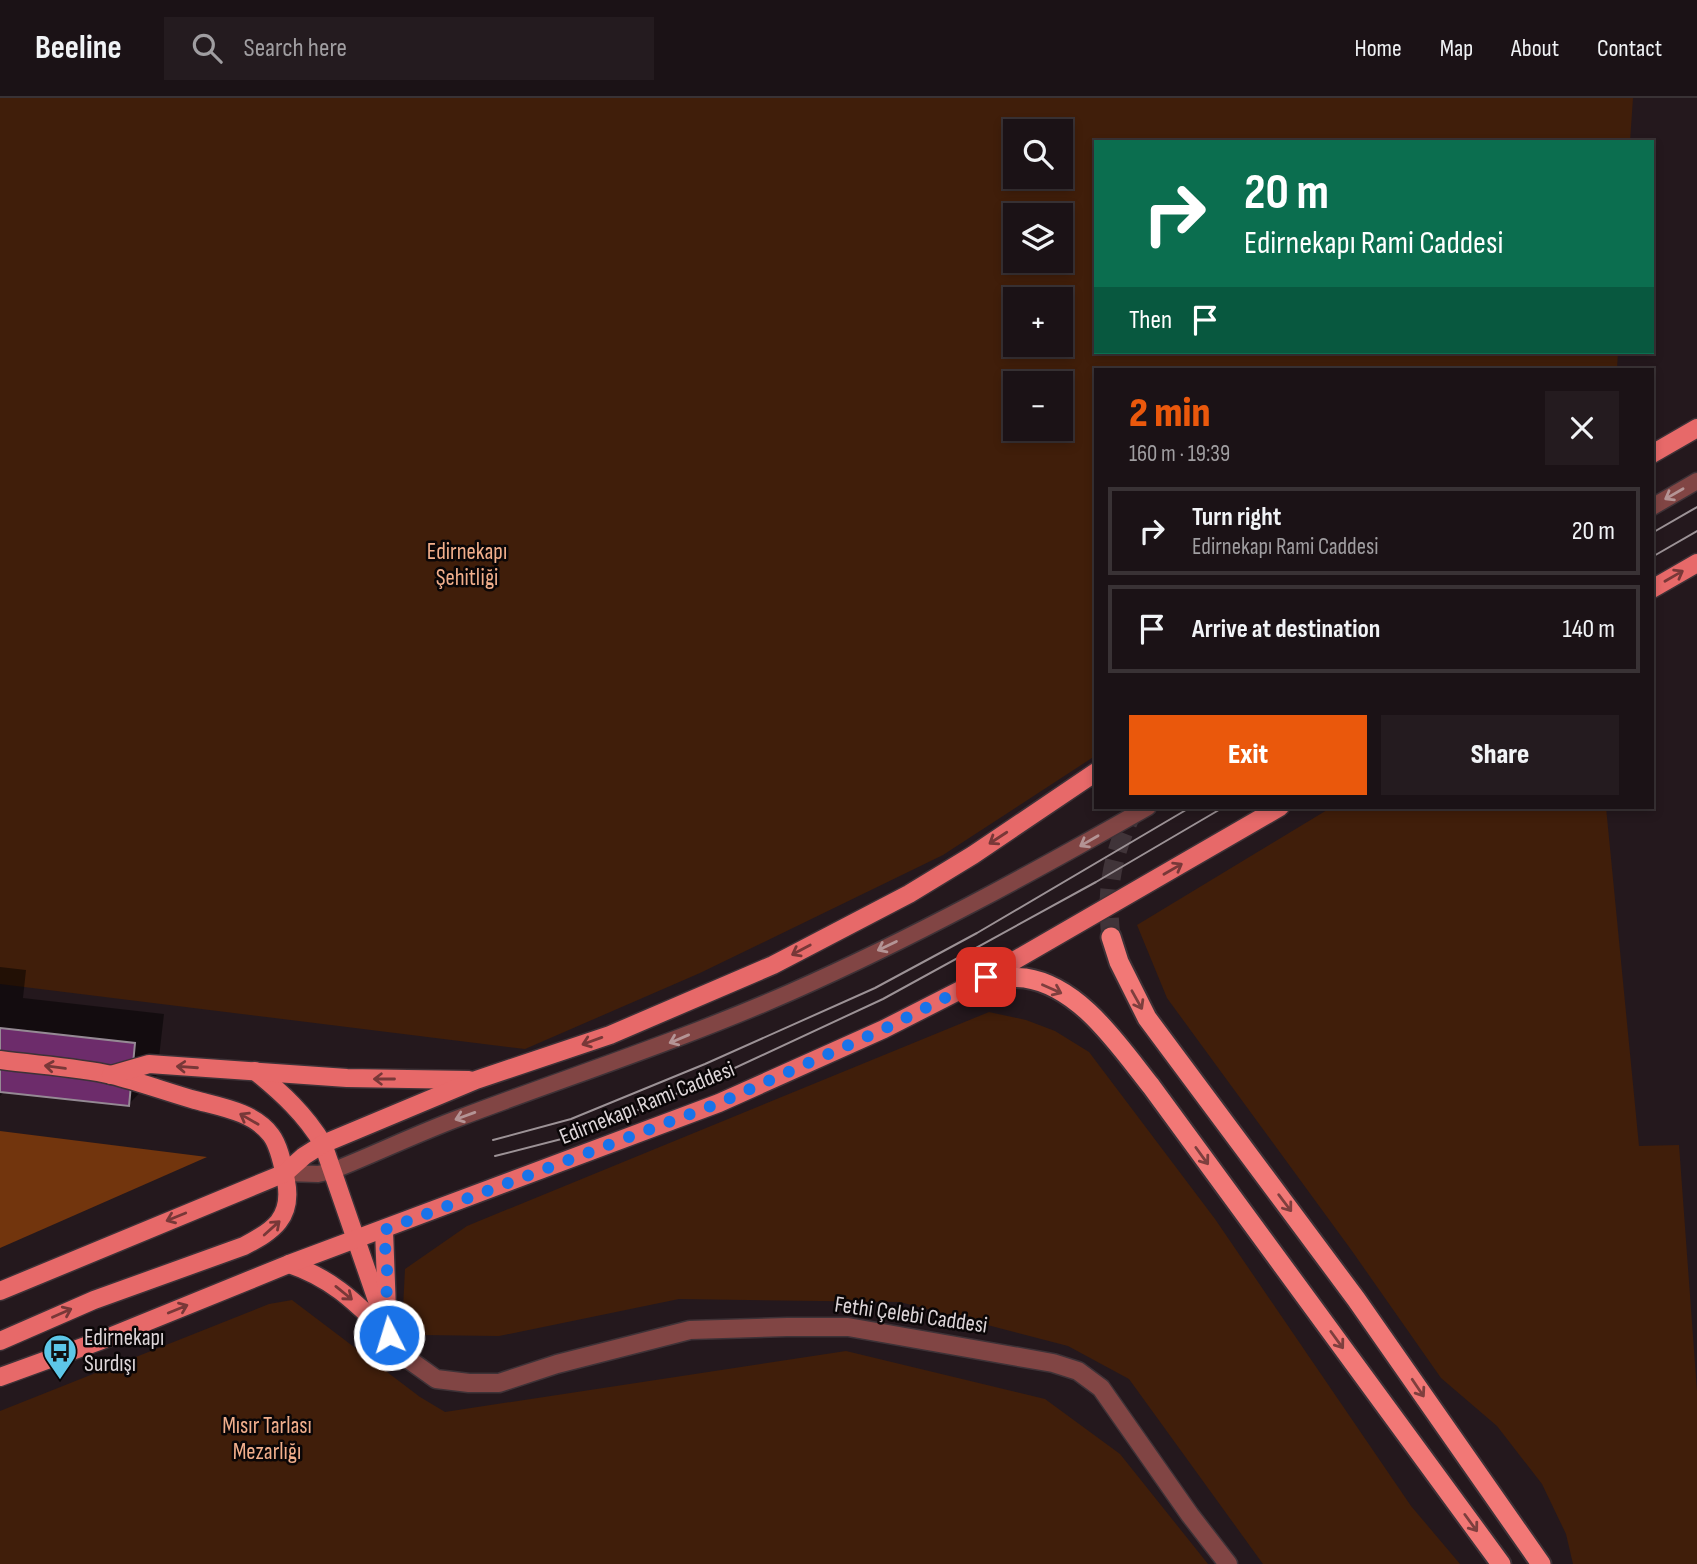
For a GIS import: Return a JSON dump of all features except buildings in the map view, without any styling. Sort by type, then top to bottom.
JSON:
[{"type":"highway","points":[[1111,937],[1129,986],[1147,1018],[1356,1298],[1541,1564]]},
{"type":"highway","points":[[986,977],[1027,978],[1058,990],[1087,1009],[1108,1032],[1159,1097],[1501,1564]]},
{"type":"main road","points":[[1654,453],[1697,428]]},
{"type":"main road","points":[[1654,588],[1697,563]]},
{"type":"main road","points":[[285,1173],[323,1144],[476,1080],[610,1035],[773,965],[909,894],[973,855],[1094,773]]},
{"type":"main road","name":"Edirnekapı Rami Caddesi","points":[[0,1377],[102,1340],[289,1264],[719,1103],[884,1029],[986,977],[1277,809]]},
{"type":"main road","points":[[0,1060],[111,1075],[231,1109],[251,1119],[273,1136],[288,1188],[286,1208],[281,1221],[268,1234],[244,1246],[94,1300],[0,1341]]},
{"type":"main road","points":[[111,1075],[149,1064],[347,1079],[476,1080]]},
{"type":"main road","points":[[255,1071],[294,1103],[323,1144],[389,1335]]},
{"type":"main road","name":"Edirnekapı Rami Caddesi","points":[[0,1290],[285,1173]]},
{"type":"main road","points":[[384,1230],[389,1335]]},
{"type":"main road","points":[[289,1264],[333,1284],[389,1335]]},
{"type":"street","name":"Fethi Çelebi Caddesi","points":[[389,1335],[408,1359],[436,1379],[469,1383],[499,1383],[557,1364],[690,1330],[848,1327],[1053,1363],[1077,1371],[1101,1388],[1228,1564]]},
{"type":"lane","points":[[1654,506],[1697,481]]},
{"type":"lane","name":"Edirnekapı Rami Caddesi","points":[[285,1173],[318,1174],[332,1171],[457,1118],[667,1044],[792,992],[957,911],[1144,809]]},
{"type":"green space","name":"Edirnekapı Şehitliği","points":[[0,98],[1633,98],[1630,140],[1094,140],[1094,354],[1618,354],[1617,368],[1094,368],[1094,757],[943,855],[700,973],[525,1049],[0,984]]},
{"type":"green space","points":[[1329,809],[1606,809],[1639,1146],[1679,1145],[1697,1391],[1697,1564],[1573,1564],[1566,1534],[1542,1484],[1497,1426],[1441,1378],[1167,998],[1137,925]]},
{"type":"green space","points":[[989,1012],[1026,1020],[1055,1031],[1089,1052],[1215,1219],[1411,1506],[1460,1564],[1263,1564],[1129,1379],[1068,1346],[900,1302],[679,1299],[499,1336],[421,1335],[403,1309],[405,1269],[467,1226]]},
{"type":"green space","name":"Mısır Tarlası Mezarlığı","points":[[292,1300],[420,1397],[445,1412],[846,1351],[1045,1399],[1120,1454],[1208,1564],[0,1564],[0,1411],[269,1304]]},
{"type":"shaded area","points":[[0,1131],[207,1157],[0,1248]]},
{"type":"tunnel","points":[[1111,937],[1109,902],[1112,870],[1121,839],[1134,809]]},
{"type":"tram line","points":[[1654,532],[1697,507]]},
{"type":"tram line","points":[[1654,556],[1697,531]]},
{"type":"tram line","points":[[493,1140],[571,1119],[705,1064],[875,988],[977,933],[1188,809]]},
{"type":"tram line","points":[[495,1156],[581,1134],[711,1079],[883,999],[1096,882],[1221,809]]},
{"type":"place","name":"Edirnekapı Surdışı","points":[[60,1381]]},
{"type":"route","points":[[389,1335],[384,1230],[719,1103],[884,1029],[986,977]]}]
